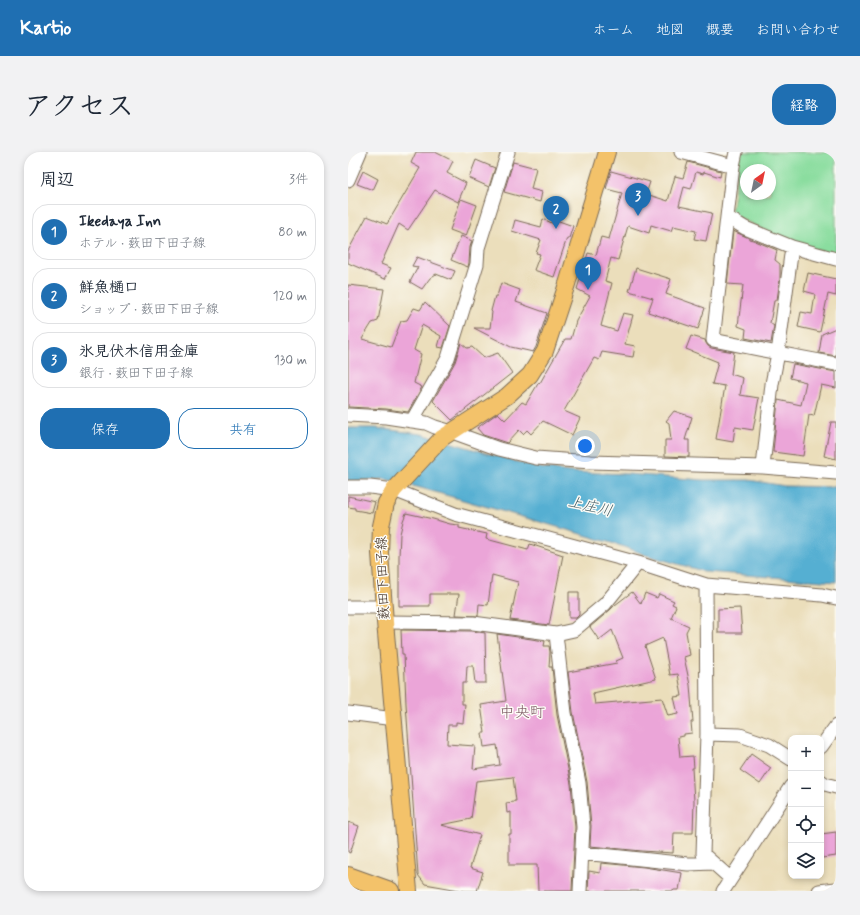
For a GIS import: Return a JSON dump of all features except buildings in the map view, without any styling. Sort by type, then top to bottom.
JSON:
[{"type":"highway","points":[[348,876],[390,891]]},
{"type":"main road","name":"薮田下田子線","points":[[409,891],[384,615],[380,553],[381,526],[386,503],[394,490],[447,435],[507,396],[530,375],[545,351],[607,152]]},
{"type":"street","points":[[348,180],[360,152]]},
{"type":"street","points":[[412,421],[448,358],[476,264],[478,248],[508,152]]},
{"type":"street","points":[[682,152],[733,166]]},
{"type":"street","points":[[736,152],[733,166],[713,340],[836,364]]},
{"type":"street","points":[[727,217],[745,228],[792,247],[836,259]]},
{"type":"street","points":[[763,467],[772,384],[778,353],[792,247]]},
{"type":"street","points":[[348,415],[386,417],[426,423],[447,435],[536,458],[591,462],[763,467],[836,473]]},
{"type":"street","points":[[348,487],[370,487],[394,490],[455,514],[638,563],[706,584],[822,595],[836,598]]},
{"type":"street","points":[[348,607],[384,615],[473,623],[556,634],[574,630],[605,604],[638,563]]},
{"type":"street","points":[[706,584],[706,734],[703,854],[730,878]]},
{"type":"street","points":[[556,634],[566,714],[579,783],[583,827],[583,853],[580,891]]},
{"type":"street","points":[[348,713],[394,719]]},
{"type":"street","points":[[824,743],[836,726]]},
{"type":"street","points":[[706,734],[740,735],[769,745],[788,757]]},
{"type":"street","points":[[824,783],[836,788]]},
{"type":"street","points":[[723,891],[788,791]]},
{"type":"street","points":[[583,853],[688,864],[713,863]]},
{"type":"street","points":[[819,891],[836,889]]},
{"type":"green space","points":[[740,152],[836,152],[836,255],[792,243],[731,214]]},
{"type":"water","name":"上庄川","points":[[348,428],[376,428],[421,434],[535,467],[569,472],[627,474],[703,480],[749,480],[785,486],[836,487],[836,582],[706,572],[421,488],[385,479],[348,481]]},
{"type":"place","name":"氷見伏木信用金庫","points":[[638,216]]},
{"type":"place","name":"鮮魚樋口","points":[[556,229]]},
{"type":"place","name":"Ikedaya Inn","points":[[588,290]]},
{"type":"district","name":"中央町","points":[[522,713]]}]
